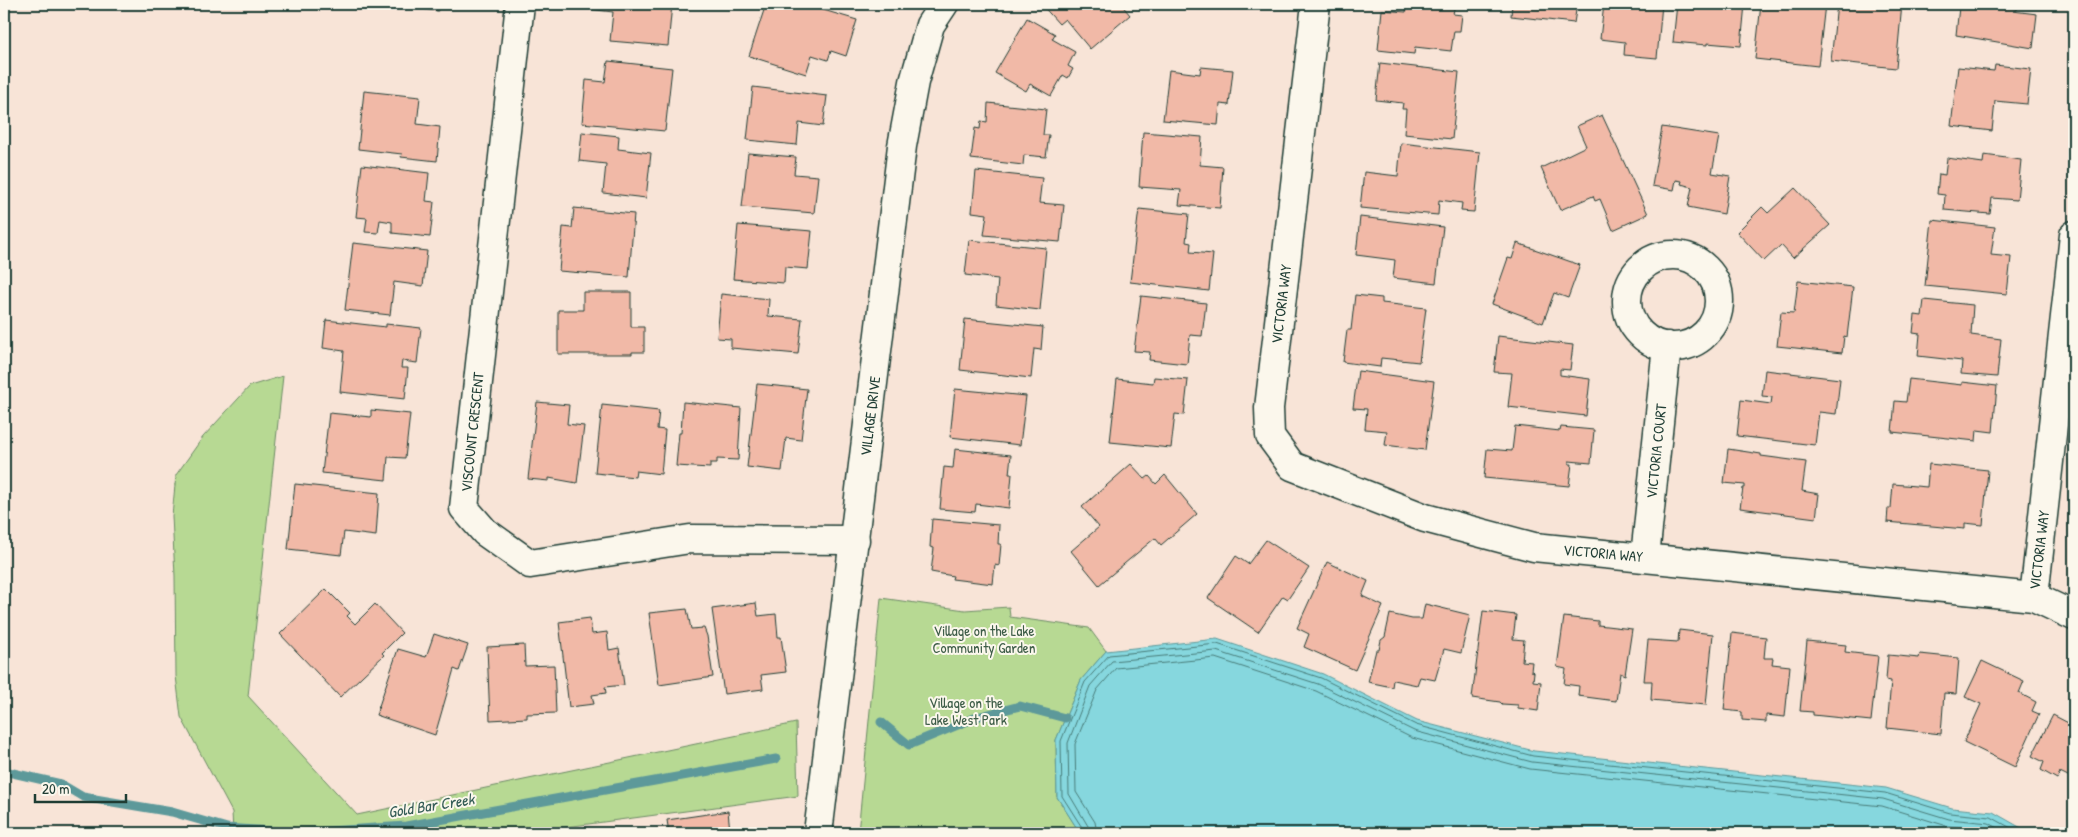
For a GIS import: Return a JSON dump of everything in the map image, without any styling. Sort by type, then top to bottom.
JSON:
[{"type":"street","name":"VISCOUNT CRESCENT","points":[[520,4],[464,508],[485,532],[530,564],[690,539],[856,540]]},
{"type":"street","name":"VILLAGE DRIVE","points":[[818,833],[856,540],[902,146],[914,82],[930,25],[944,4]]},
{"type":"street","name":"VICTORIA WAY","points":[[1316,4],[1269,408],[1270,436],[1292,466],[1425,518],[1534,547],[2034,597],[2074,236]]},
{"type":"street","name":"VICTORIA COURT","points":[[1645,557],[1667,346]]},
{"type":"street","points":[[2034,597],[2074,616]]},
{"type":"green space","points":[[283,376],[248,696],[357,815],[796,723],[798,796],[521,833],[233,833],[232,812],[181,717],[176,676],[172,516],[176,475],[203,437],[250,386]]},
{"type":"green space","name":"Village on the Lake West Park","points":[[881,598],[965,610],[1009,607],[1010,617],[1089,628],[1106,651],[1081,680],[1056,740],[1057,797],[1080,833],[858,833]]},
{"type":"water","points":[[1217,639],[1323,674],[1417,721],[1534,751],[1886,788],[1952,808],[1993,812],[2030,833],[1080,833],[1057,797],[1056,740],[1081,680],[1106,651]]},
{"type":"building","points":[[377,4],[438,4],[438,11]]},
{"type":"building","points":[[589,4],[672,4],[668,46],[610,41],[613,12],[588,9]]},
{"type":"building","points":[[766,4],[803,4],[857,20],[846,56],[831,51],[828,60],[812,55],[806,74],[749,56]]},
{"type":"building","points":[[1041,4],[1121,4],[1130,15],[1090,49],[1065,19],[1059,24]]},
{"type":"building","points":[[1407,4],[1455,4],[1453,14],[1462,15],[1460,31],[1454,31],[1451,51],[1415,47],[1414,54],[1378,50],[1382,10],[1406,12]]},
{"type":"building","points":[[1512,4],[1577,4],[1574,23],[1511,16]]},
{"type":"building","points":[[1604,4],[1662,4],[1657,58],[1624,55],[1625,42],[1600,39]]},
{"type":"building","points":[[1677,4],[1745,4],[1741,46],[1673,42]]},
{"type":"building","points":[[1761,4],[1825,4],[1818,66],[1755,59]]},
{"type":"building","points":[[1837,4],[1902,4],[1896,68],[1831,61]]},
{"type":"building","points":[[1942,4],[2018,4],[2017,10],[2013,11],[2037,14],[2033,48],[1956,35],[1959,7]]},
{"type":"building","points":[[1027,18],[1055,34],[1052,39],[1075,52],[1068,66],[1073,69],[1068,78],[1063,75],[1051,96],[1030,84],[1026,91],[995,73]]},
{"type":"building","points":[[608,61],[672,68],[665,131],[582,123],[586,80],[605,82]]},
{"type":"building","points":[[1380,63],[1459,72],[1452,139],[1404,134],[1406,109],[1402,109],[1403,103],[1376,100]]},
{"type":"building","points":[[1995,65],[2031,69],[2027,104],[1995,101],[1992,131],[1951,126],[1958,67],[1994,71]]},
{"type":"building","points":[[1201,67],[1233,70],[1229,105],[1220,104],[1218,125],[1163,120],[1169,70],[1200,74]]},
{"type":"building","points":[[753,87],[827,96],[823,126],[799,123],[797,145],[747,140]]},
{"type":"building","points":[[364,91],[420,97],[417,124],[440,127],[437,161],[401,157],[402,154],[358,149]]},
{"type":"building","points":[[988,103],[1046,109],[1043,135],[1049,135],[1046,157],[1024,155],[1023,165],[971,159],[975,128],[980,129],[981,121],[987,122]]},
{"type":"building","points":[[1602,115],[1648,214],[1613,230],[1600,199],[1595,201],[1593,196],[1560,210],[1541,168],[1586,146],[1577,126]]},
{"type":"building","points":[[1662,127],[1719,136],[1712,173],[1730,176],[1724,214],[1688,207],[1692,187],[1681,184],[1682,181],[1676,180],[1674,190],[1652,186]]},
{"type":"building","points":[[582,132],[619,136],[618,149],[651,153],[646,198],[603,193],[606,164],[579,161]]},
{"type":"building","points":[[1143,132],[1202,137],[1200,165],[1223,167],[1220,208],[1179,205],[1181,190],[1139,187]]},
{"type":"building","points":[[1401,143],[1480,152],[1474,212],[1461,211],[1462,203],[1439,200],[1438,215],[1360,208],[1364,172],[1398,176]]},
{"type":"building","points":[[748,153],[796,157],[794,174],[818,176],[814,213],[742,207]]},
{"type":"building","points":[[1984,155],[2021,160],[2017,200],[1992,198],[1990,214],[1944,210],[1945,195],[1937,194],[1939,174],[1945,175],[1947,158],[1983,163]]},
{"type":"building","points":[[362,165],[429,173],[426,201],[434,202],[430,237],[392,233],[392,222],[380,220],[378,233],[365,232],[367,218],[356,217]]},
{"type":"building","points":[[976,171],[1042,178],[1039,203],[1064,205],[1060,242],[984,235],[987,214],[972,212]]},
{"type":"building","points":[[1795,188],[1830,225],[1793,258],[1781,245],[1764,261],[1737,232],[1762,207],[1768,213]]},
{"type":"building","points":[[574,208],[634,214],[629,277],[559,271],[563,227],[572,228]]},
{"type":"building","points":[[1139,209],[1189,214],[1186,242],[1191,243],[1190,252],[1213,254],[1209,291],[1130,282]]},
{"type":"building","points":[[1360,217],[1443,227],[1436,283],[1393,278],[1395,260],[1356,255]]},
{"type":"building","points":[[1932,220],[1995,227],[1991,255],[2011,257],[2007,294],[1925,286]]},
{"type":"building","points":[[738,225],[812,231],[808,269],[785,267],[784,283],[733,279]]},
{"type":"building","points":[[969,240],[1046,248],[1040,310],[996,305],[998,279],[965,275]]},
{"type":"building","points":[[353,243],[427,251],[423,286],[394,282],[390,315],[345,310]]},
{"type":"building","points":[[1517,243],[1580,265],[1568,298],[1554,293],[1543,323],[1492,304],[1508,258],[1512,259]]},
{"type":"building","points":[[1798,281],[1853,287],[1847,337],[1844,336],[1842,353],[1777,346],[1781,312],[1794,313]]},
{"type":"building","points":[[583,292],[631,292],[631,327],[644,327],[644,352],[632,352],[632,354],[558,354],[558,310],[583,310]]},
{"type":"building","points":[[721,294],[769,299],[768,316],[802,319],[798,354],[731,348],[731,339],[717,338]]},
{"type":"building","points":[[1355,295],[1382,298],[1382,303],[1426,308],[1419,362],[1381,358],[1380,367],[1343,362],[1347,330],[1351,330]]},
{"type":"building","points":[[1141,296],[1206,303],[1202,336],[1190,335],[1187,364],[1149,360],[1150,352],[1134,351]]},
{"type":"building","points":[[1924,300],[1973,305],[1971,335],[2001,339],[1997,377],[1961,374],[1962,361],[1918,356],[1920,334],[1913,333],[1915,315],[1922,316]]},
{"type":"building","points":[[965,319],[1043,327],[1041,350],[1034,349],[1031,378],[960,370]]},
{"type":"building","points":[[326,320],[386,327],[386,324],[421,328],[417,363],[402,361],[401,368],[408,368],[405,399],[340,392],[344,351],[323,348]]},
{"type":"building","points":[[1498,336],[1573,345],[1570,370],[1560,369],[1560,375],[1590,379],[1586,416],[1508,407],[1512,373],[1494,372]]},
{"type":"building","points":[[1765,370],[1840,379],[1836,414],[1819,412],[1815,445],[1737,436],[1741,400],[1771,404],[1772,397],[1762,396]]},
{"type":"building","points":[[1358,371],[1434,381],[1425,450],[1385,445],[1387,431],[1365,429],[1367,409],[1353,408]]},
{"type":"building","points":[[1154,377],[1188,380],[1184,415],[1175,414],[1171,448],[1110,442],[1117,379],[1153,383]]},
{"type":"building","points":[[1909,379],[1962,385],[1962,382],[1997,386],[1993,432],[1977,430],[1976,441],[1892,432],[1895,401],[1906,402]]},
{"type":"building","points":[[757,384],[807,389],[801,440],[786,438],[782,471],[747,467]]},
{"type":"building","points":[[955,389],[1026,396],[1020,445],[950,437]]},
{"type":"building","points":[[537,402],[569,405],[567,424],[584,426],[577,483],[549,478],[549,481],[528,479]]},
{"type":"building","points":[[683,402],[741,408],[738,460],[717,459],[717,463],[710,463],[710,468],[676,466]]},
{"type":"building","points":[[602,405],[659,411],[657,429],[665,430],[661,474],[636,471],[635,477],[595,473]]},
{"type":"building","points":[[371,410],[410,414],[405,458],[388,457],[386,480],[322,473],[329,413],[371,417]]},
{"type":"building","points":[[1515,426],[1560,431],[1561,427],[1594,430],[1591,463],[1569,461],[1569,464],[1572,464],[1569,486],[1484,478],[1487,449],[1512,451]]},
{"type":"building","points":[[955,449],[1011,455],[1009,474],[1012,474],[1009,508],[976,504],[975,512],[940,509],[944,467],[953,468]]},
{"type":"building","points":[[1728,449],[1806,462],[1802,491],[1819,494],[1816,518],[1740,508],[1745,485],[1724,483]]},
{"type":"building","points":[[1131,464],[1145,479],[1149,476],[1156,484],[1165,475],[1197,514],[1161,545],[1155,538],[1099,585],[1071,551],[1099,527],[1082,507]]},
{"type":"building","points":[[1929,464],[1988,470],[1983,525],[1965,523],[1965,529],[1887,522],[1888,508],[1891,508],[1893,484],[1927,487]]},
{"type":"building","points":[[295,484],[379,493],[376,536],[344,532],[341,555],[288,549]]},
{"type":"building","points":[[932,519],[999,525],[998,544],[1001,544],[999,566],[995,565],[993,584],[952,579],[953,576],[931,572],[934,548],[930,547]]},
{"type":"building","points":[[1266,540],[1309,568],[1288,599],[1283,596],[1258,632],[1208,598],[1236,556],[1248,564]]},
{"type":"building","points":[[1327,562],[1368,581],[1362,596],[1383,606],[1355,670],[1304,647],[1309,634],[1297,628]]},
{"type":"building","points":[[326,589],[350,613],[347,616],[355,624],[375,604],[402,633],[382,653],[384,655],[340,697],[280,634]]},
{"type":"building","points":[[756,603],[758,616],[776,614],[778,637],[781,637],[786,672],[761,675],[763,689],[724,694],[712,609]]},
{"type":"building","points":[[1425,604],[1470,615],[1461,653],[1444,649],[1435,680],[1420,677],[1417,685],[1393,680],[1392,687],[1368,682],[1376,650],[1379,650],[1381,640],[1385,637],[1390,614],[1412,619],[1422,619]]},
{"type":"building","points":[[687,609],[691,629],[704,628],[707,636],[713,677],[659,685],[649,613]]},
{"type":"building","points":[[1483,611],[1516,615],[1513,639],[1524,640],[1522,661],[1532,662],[1533,681],[1541,682],[1538,711],[1518,708],[1518,705],[1472,698]]},
{"type":"building","points":[[1564,617],[1598,621],[1598,625],[1632,629],[1625,675],[1620,673],[1616,701],[1578,696],[1579,686],[1564,684],[1566,669],[1557,667]]},
{"type":"building","points":[[590,618],[592,634],[607,632],[609,650],[619,648],[624,685],[605,687],[606,693],[592,695],[594,704],[569,707],[559,622]]},
{"type":"building","points":[[1679,630],[1713,634],[1706,705],[1651,700],[1652,681],[1644,681],[1648,640],[1678,642]]},
{"type":"building","points":[[1732,633],[1766,637],[1764,658],[1773,658],[1772,664],[1790,666],[1785,717],[1766,715],[1766,722],[1742,720],[1742,712],[1724,710]]},
{"type":"building","points":[[434,634],[468,645],[459,671],[454,669],[435,735],[376,715],[398,649],[426,657]]},
{"type":"building","points":[[1807,641],[1846,645],[1845,652],[1878,656],[1871,721],[1813,715],[1813,712],[1800,711]]},
{"type":"building","points":[[524,645],[525,666],[554,665],[556,713],[527,714],[527,718],[490,720],[487,647]]},
{"type":"building","points":[[1920,654],[1959,658],[1956,694],[1944,693],[1941,734],[1887,728],[1891,681],[1886,680],[1888,655],[1919,658]]},
{"type":"building","points":[[1982,661],[2024,681],[2019,693],[2036,702],[2032,711],[2039,714],[2015,767],[1964,742],[1981,704],[1965,697]]},
{"type":"building","points":[[2053,715],[2074,726],[2074,779],[2060,772],[2057,779],[2041,770],[2044,762],[2032,756]]},
{"type":"building","points":[[728,811],[730,831],[736,830],[736,833],[669,833],[667,820]]},
{"type":"waterway","name":"Gold Bar Creek","points":[[881,722],[909,745],[977,717],[1020,706],[1065,718]]},
{"type":"waterway","name":"Gold Bar Creek","points":[[4,771],[61,784],[83,797],[172,812],[227,828],[299,833],[406,826],[776,759]]},
{"type":"park label","name":"Village on the Lake Community Garden","points":[[984,638]]}]
